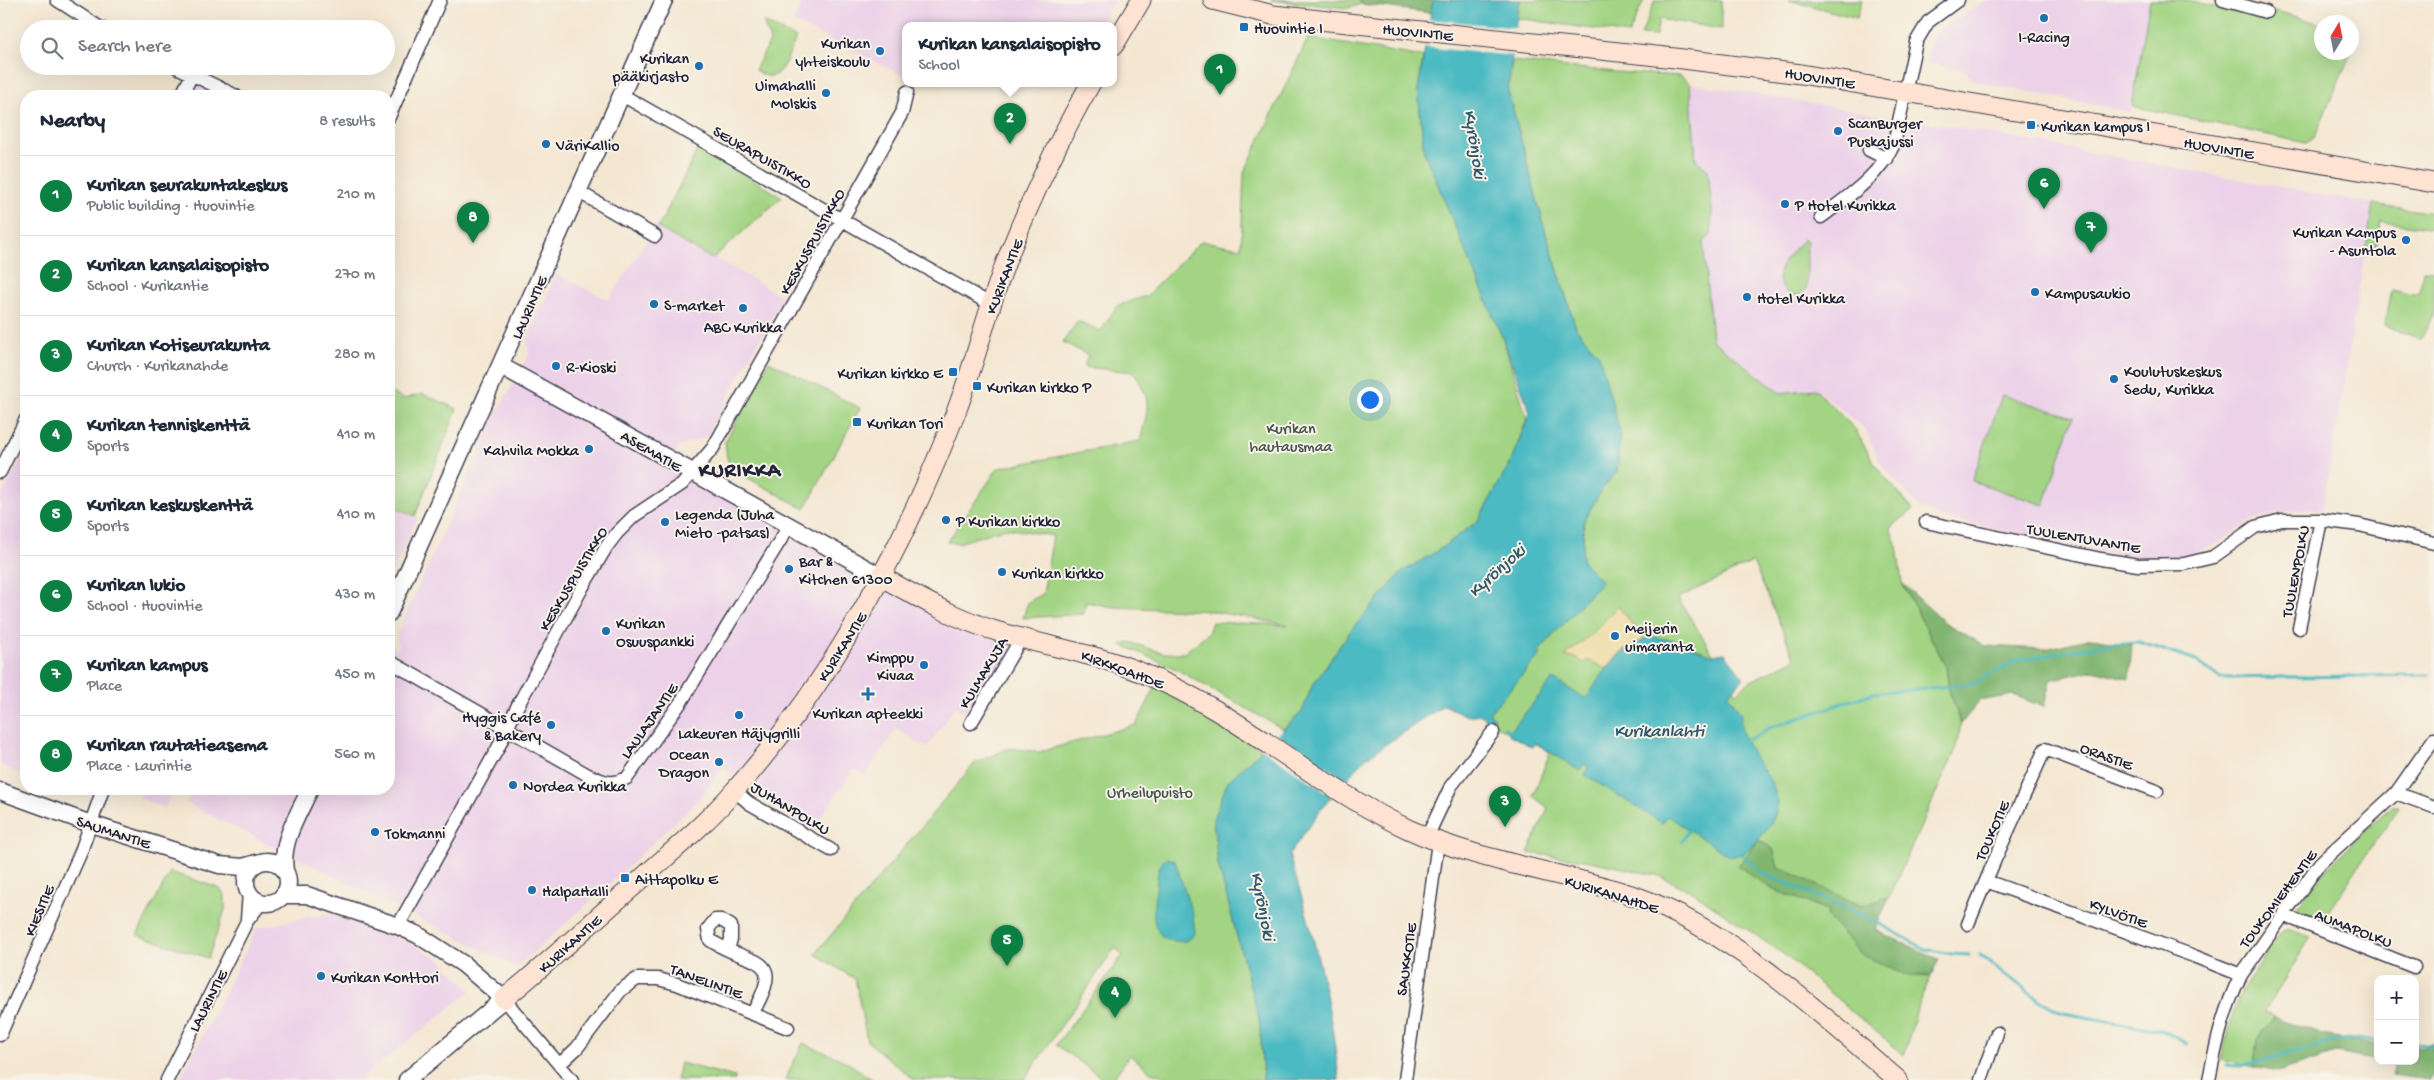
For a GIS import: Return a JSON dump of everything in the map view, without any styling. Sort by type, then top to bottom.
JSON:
[{"type":"main road","points":[[1117,40],[1141,0]]},
{"type":"main road","name":"HUOVINTIE","points":[[1212,0],[1273,15],[1675,58],[1801,74],[2431,184]]},
{"type":"main road","name":"KURIKANTIE","points":[[504,1000],[692,834],[735,791],[808,699],[882,577],[955,416],[1007,259],[1068,124],[1090,87]]},
{"type":"main road","name":"KIRKKOAHDE","points":[[882,577],[939,608],[972,623],[1109,660],[1189,693],[1347,795]]},
{"type":"main road","name":"KURIKANAHDE","points":[[1347,795],[1387,818],[1433,840],[1476,856],[1640,898],[1675,913],[1729,945],[1794,991],[1898,1080]]},
{"type":"street","points":[[57,0],[88,20]]},
{"type":"street","points":[[395,103],[440,0]]},
{"type":"street","name":"LAURINTIE","points":[[395,599],[664,0]]},
{"type":"street","points":[[1821,216],[1870,178],[1887,159],[1894,144],[1916,42],[1922,30],[1941,11],[1958,0]]},
{"type":"street","points":[[2223,0],[2266,12]]},
{"type":"street","points":[[184,90],[192,75],[223,90]]},
{"type":"street","name":"KESKUSPUISTIKKO","points":[[398,926],[508,728],[518,705],[573,605],[617,532],[634,516],[682,484],[713,448],[902,113],[907,92]]},
{"type":"street","name":"SEURAPUISTIKKO","points":[[622,94],[992,304]]},
{"type":"street","points":[[1869,150],[1887,159]]},
{"type":"street","points":[[579,192],[655,236]]},
{"type":"street","name":"ASEMATIE","points":[[501,366],[882,577]]},
{"type":"street","points":[[0,472],[20,431]]},
{"type":"street","name":"TUULENTUVANTIE","points":[[1926,522],[2138,565],[2184,564],[2213,557],[2255,527],[2282,520],[2321,520],[2359,525],[2434,543]]},
{"type":"street","name":"TUULENPOLKU","points":[[2299,628],[2321,520]]},
{"type":"street","name":"LAULAJANTIE","points":[[395,664],[606,783],[617,784],[627,778],[681,702],[789,526]]},
{"type":"street","name":"KULMAKUJA","points":[[971,723],[1022,638]]},
{"type":"street","name":"SAUKKOTIE","points":[[1405,1080],[1433,840],[1450,786],[1493,732]]},
{"type":"street","name":"TOUKOMIEHENTIE","points":[[2209,1080],[2220,1030],[2231,994],[2241,975],[2320,864],[2396,793],[2434,739]]},
{"type":"street","name":"ORASTIE","points":[[2045,750],[2156,791]]},
{"type":"street","name":"TOUKOTIE","points":[[1968,924],[2045,750]]},
{"type":"street","name":"SAUMANTIE","points":[[0,791],[91,824],[230,867],[243,867],[261,862]]},
{"type":"street","name":"JUHANPOLKU","points":[[735,791],[749,803],[831,850]]},
{"type":"street","points":[[2396,793],[2434,807]]},
{"type":"street","name":"KIESITIE","points":[[0,1035],[91,824],[101,795]]},
{"type":"street","points":[[230,867],[242,876],[247,889],[258,901],[275,901],[283,895],[287,890],[283,858],[285,846],[307,795]]},
{"type":"street","points":[[247,889],[248,872],[285,846]]},
{"type":"street","points":[[261,862],[277,863],[296,887],[307,895],[398,926],[418,935],[463,964],[504,1000],[572,1080]]},
{"type":"street","name":"KYLVÖTIE","points":[[1986,882],[2191,955],[2241,975]]},
{"type":"street","name":"LAURINTIE","points":[[247,889],[250,906],[247,921]]},
{"type":"street","points":[[283,895],[307,895]]},
{"type":"street","name":"LAURINTIE","points":[[166,1080],[247,921],[258,907],[267,902]]},
{"type":"street","name":"AUMAPOLKU","points":[[2283,915],[2414,967]]},
{"type":"street","points":[[728,950],[760,964],[768,974],[768,980],[752,1014]]},
{"type":"street","name":"TANELINTIE","points":[[560,1064],[577,1048],[621,990],[637,979],[658,979],[677,984],[788,1028]]},
{"type":"street","name":"KURIKANTIE","points":[[407,1080],[504,1000]]},
{"type":"street","points":[[1981,1080],[1998,1033]]},
{"type":"shaded area","name":"Kurikan yhteiskoulu","points":[[804,0],[1114,0],[1100,22],[902,22],[902,75],[794,22]]},
{"type":"shaded area","points":[[1987,0],[2150,0],[2131,112],[1974,81],[1966,71],[1927,62],[1933,34]]},
{"type":"shaded area","points":[[189,79],[212,90],[184,90]]},
{"type":"shaded area","name":"Koulutuskeskus Sedu, Kurikka","points":[[1690,83],[1965,129],[2373,204],[2322,511],[2306,510],[2275,513],[2247,523],[2218,543],[2189,556],[2146,557],[2097,551],[1937,516],[1919,507],[1880,463],[1866,430],[1816,389],[1780,393],[1712,340]]},
{"type":"shaded area","points":[[657,224],[783,297],[706,437],[677,447],[677,472],[903,597],[1020,652],[978,721],[955,707],[927,748],[896,729],[865,776],[854,769],[812,830],[754,791],[723,767],[698,800],[615,879],[517,967],[186,803],[190,795],[395,795],[395,649],[398,650],[397,634],[495,417],[529,354],[527,340],[556,274],[609,300]]},
{"type":"shaded area","points":[[20,461],[20,773],[0,765],[0,499]]},
{"type":"shaded area","points":[[395,507],[418,517],[395,566]]},
{"type":"shaded area","points":[[140,795],[171,795],[165,808],[140,798]]},
{"type":"shaded area","points":[[328,913],[410,943],[441,960],[471,991],[359,1080],[180,1080],[257,928]]},
{"type":"green space","points":[[1271,0],[1358,0],[1361,4],[1348,8]]},
{"type":"green space","points":[[1358,0],[1433,0],[1431,13],[1361,4]]},
{"type":"green space","points":[[1521,0],[1644,0],[1629,34],[1516,18]]},
{"type":"green space","points":[[1655,0],[1721,0],[1722,29],[1659,19],[1656,36],[1641,35]]},
{"type":"green space","points":[[1788,0],[1862,0],[1857,18]]},
{"type":"green space","points":[[2150,0],[2188,0],[2270,20],[2273,10],[2314,22],[2314,60],[2348,60],[2314,138],[2306,143],[2132,106]]},
{"type":"green space","points":[[763,22],[796,38],[782,69],[777,74],[771,76],[764,75],[755,70],[770,41]]},
{"type":"green space","name":"Kurikan hautausmaa","points":[[1308,38],[1423,57],[1418,90],[1424,152],[1503,339],[1527,418],[1511,462],[1478,521],[1439,550],[1403,572],[1352,629],[1313,684],[1302,712],[1283,729],[1174,668],[1122,645],[1129,642],[1164,653],[1184,653],[1208,633],[1212,622],[1288,625],[1211,611],[1114,607],[1086,602],[1084,614],[1023,618],[1028,602],[1043,594],[1053,536],[1006,528],[959,543],[947,542],[998,468],[1140,441],[1147,406],[1144,391],[1134,372],[1084,367],[1088,355],[1063,342],[1078,321],[1101,331],[1117,306],[1146,296],[1201,241],[1241,248],[1244,173]]},
{"type":"green space","points":[[1512,61],[1615,72],[1681,76],[1690,83],[1696,160],[1708,170],[1712,209],[1711,235],[1703,242],[1712,340],[1780,393],[1815,389],[1854,428],[1877,468],[1913,510],[1890,528],[1897,546],[1902,583],[1946,666],[1949,690],[1961,724],[1955,751],[1889,897],[1862,906],[1778,867],[1773,849],[1772,889],[1828,910],[1908,976],[1931,977],[1919,1002],[1904,1055],[1786,956],[1693,892],[1660,876],[1585,860],[1528,853],[1548,808],[1533,796],[1550,752],[1535,743],[1532,747],[1489,721],[1493,717],[1489,713],[1540,655],[1538,652],[1602,581],[1582,561],[1584,520],[1602,489],[1617,472],[1599,355],[1576,328],[1546,233],[1508,91]],"holes":[[[1753,562],[1795,659],[1749,682],[1737,693],[1678,598]]]},
{"type":"green space","points":[[699,147],[782,197],[712,259],[658,228]]},
{"type":"green space","points":[[2373,204],[2434,213],[2434,229],[2381,221],[2376,250],[2366,248]]},
{"type":"green space","points":[[1804,239],[1807,241],[1806,288],[1802,293],[1793,295],[1789,294],[1781,286],[1779,275],[1785,260]]},
{"type":"green space","points":[[2423,270],[2434,271],[2434,317],[2420,340],[2385,325],[2392,289],[2412,294],[2420,292]]},
{"type":"green space","points":[[769,361],[860,408],[805,509],[733,470],[727,458],[725,442]]},
{"type":"green space","points":[[423,394],[457,409],[415,516],[395,507],[395,395],[404,399]]},
{"type":"green space","points":[[2002,395],[2073,417],[2044,505],[1972,481]]},
{"type":"green space","points":[[1902,583],[1944,622],[1985,646],[2045,649],[2092,638],[2132,645],[2129,679],[2093,670],[2050,680],[2044,707],[2013,695],[1979,701],[1961,724],[1949,690],[1946,666]]},
{"type":"green space","name":"Urheilupuisto","points":[[1156,686],[1187,699],[1261,749],[1213,819],[1218,864],[1260,1023],[1263,1080],[1176,1080],[1151,1072],[1130,1055],[1112,1080],[1105,1080],[1056,1045],[1123,955],[1115,948],[1024,1080],[914,1080],[867,1041],[855,979],[815,954],[974,764],[1009,748],[1039,752],[1136,725]]},
{"type":"green space","points":[[2392,806],[2399,806],[2319,925],[2300,916],[2296,908],[2317,880],[2353,842]]},
{"type":"green space","points":[[1759,840],[1773,849],[1778,867],[1862,906],[1889,897],[1875,930],[1939,959],[1931,976],[1908,976],[1861,954],[1828,917],[1827,910],[1772,889],[1738,866]]},
{"type":"green space","points":[[170,872],[219,888],[225,895],[225,910],[208,958],[137,935]]},
{"type":"green space","points":[[2287,929],[2311,937],[2264,1012],[2275,1017],[2257,1039],[2254,1067],[2221,1060],[2237,999],[2279,934]]},
{"type":"green space","points":[[2275,1017],[2322,1035],[2374,1044],[2374,1060],[2336,1053],[2278,1072],[2254,1067],[2257,1039]]},
{"type":"green space","points":[[803,1043],[847,1062],[873,1080],[785,1080]]},
{"type":"green space","points":[[2434,1043],[2434,1072],[2430,1080],[2392,1075],[2394,1065],[2419,1065],[2419,1047],[2424,1048]]},
{"type":"green space","points":[[680,1063],[735,1077],[735,1080],[676,1080]]},
{"type":"sand","name":"Meijerin uimaranta","points":[[1618,606],[1644,640],[1621,652],[1606,669],[1588,660],[1583,663],[1577,658],[1565,656],[1593,633]]},
{"type":"water","name":"Kyrönjoki","points":[[1433,0],[1521,0],[1518,4],[1508,91],[1546,233],[1576,328],[1599,355],[1620,431],[1617,472],[1602,489],[1584,520],[1582,561],[1602,581],[1538,652],[1541,654],[1489,713],[1494,717],[1489,721],[1479,714],[1467,716],[1444,705],[1366,758],[1321,809],[1289,855],[1320,966],[1336,1051],[1339,1080],[1263,1080],[1260,1023],[1218,864],[1213,819],[1228,781],[1302,712],[1313,684],[1352,629],[1403,571],[1439,550],[1478,521],[1511,462],[1530,412],[1503,339],[1424,152],[1418,90]]},
{"type":"water","name":"Kurikanlahti","points":[[1651,637],[1672,640],[1713,655],[1725,653],[1744,678],[1728,695],[1741,714],[1742,732],[1748,747],[1774,788],[1777,802],[1774,817],[1763,834],[1752,847],[1741,854],[1730,857],[1668,816],[1662,823],[1585,775],[1589,766],[1583,764],[1580,771],[1536,743],[1532,747],[1508,734],[1553,679],[1586,699],[1613,662],[1629,648]]},
{"type":"water","points":[[1167,858],[1175,861],[1193,916],[1195,933],[1191,938],[1184,941],[1167,939],[1161,935],[1155,922],[1154,905],[1158,872],[1163,861]]},
{"type":"pier","points":[[1427,19],[1518,28],[1515,56],[1423,47]]},
{"type":"pier","points":[[1275,733],[1349,782],[1335,798],[1259,747]]},
{"type":"waterway","points":[[1744,741],[1769,728],[1873,693],[1973,684],[2016,661],[2100,645],[2139,642],[2196,661],[2220,678],[2429,675]]},
{"type":"waterway","points":[[1505,728],[1510,731]]},
{"type":"waterway","points":[[1682,841],[1689,830]]},
{"type":"waterway","points":[[1742,855],[1762,873],[1865,916],[1925,949],[1969,955]]},
{"type":"waterway","points":[[1980,955],[2039,1000],[2063,1013],[2164,1031],[2187,1044]]},
{"type":"waterway","points":[[2226,1066],[2237,1067],[2347,1038],[2374,1041]]},
{"type":"waterway","points":[[2419,1044],[2434,1046]]},
{"type":"place","name":"I-Racing","points":[[2044,18]]},
{"type":"place","name":"Huovintie I","points":[[1244,27]]},
{"type":"place","name":"Kurikan yhteiskoulu","points":[[880,51]]},
{"type":"place","name":"Kurikan pääkirjasto","points":[[699,66]]},
{"type":"place","name":"Uimahalli Molskis","points":[[826,93]]},
{"type":"place","name":"Kurikan seurakuntakeskus","points":[[1220,95]]},
{"type":"place","name":"Kurikan kampus I","points":[[2031,125]]},
{"type":"place","name":"ScanBurger Puskajussi","points":[[1838,131]]},
{"type":"place","name":"VäriKallio","points":[[546,144]]},
{"type":"place","name":"Kurikan kansalaisopisto","points":[[1010,144]]},
{"type":"place","name":"P Hotel Kurikka","points":[[1785,204]]},
{"type":"place","name":"Kurikan lukio","points":[[2044,209]]},
{"type":"place","name":"Kurikan Kampus - Asuntola","points":[[2406,240]]},
{"type":"place","name":"Kurikan rautatieasema","points":[[473,243]]},
{"type":"place","name":"Kurikan kampus","points":[[2091,253]]},
{"type":"place","name":"Kampusaukio","points":[[2035,292]]},
{"type":"place","name":"Hotel Kurikka","points":[[1747,297]]},
{"type":"place","name":"S-market","points":[[654,304]]},
{"type":"place","name":"ABC Kurikka","points":[[743,308]]},
{"type":"place","name":"R-Kioski","points":[[556,366]]},
{"type":"place","name":"Kurikan kirkko E","points":[[953,372]]},
{"type":"place","name":"Koulutuskeskus Sedu, Kurikka","points":[[2114,379]]},
{"type":"place","name":"Kurikan kirkko P","points":[[977,386]]},
{"type":"place","name":"Kurikan Tori","points":[[857,422]]},
{"type":"place","name":"Kahvila Mokka","points":[[589,449]]},
{"type":"place","name":"P Kurikan kirkko","points":[[946,520]]},
{"type":"place","name":"Legenda (Juha Mieto -patsas)","points":[[665,522]]},
{"type":"place","name":"Bar & Kitchen 61300","points":[[789,569]]},
{"type":"place","name":"Kurikan kirkko","points":[[1002,572]]},
{"type":"place","name":"Kurikan Osuuspankki","points":[[606,631]]},
{"type":"place","name":"Meijerin uimaranta","points":[[1615,636]]},
{"type":"place","name":"Kimppu Kivaa","points":[[924,665]]},
{"type":"place","name":"Kurikan apteekki","points":[[868,694]]},
{"type":"place","name":"Lakeuren Häjygrilli","points":[[739,715]]},
{"type":"place","name":"Hyggis Café & Bakery","points":[[551,725]]},
{"type":"place","name":"Ocean Dragon","points":[[719,762]]},
{"type":"place","name":"Nordea Kurikka","points":[[513,785]]},
{"type":"place","name":"Kurikan Kotiseurakunta","points":[[1505,827]]},
{"type":"place","name":"Tokmanni","points":[[375,832]]},
{"type":"place","name":"Aittapolku E","points":[[625,878]]},
{"type":"place","name":"HalpaHalli","points":[[532,890]]},
{"type":"place","name":"Kurikan keskuskenttä","points":[[1007,966]]},
{"type":"place","name":"Kurikan Konttori","points":[[321,976]]},
{"type":"place","name":"Kurikan tenniskenttä","points":[[1115,1018]]},
{"type":"district","name":"KURIKKA","points":[[740,469]]}]
